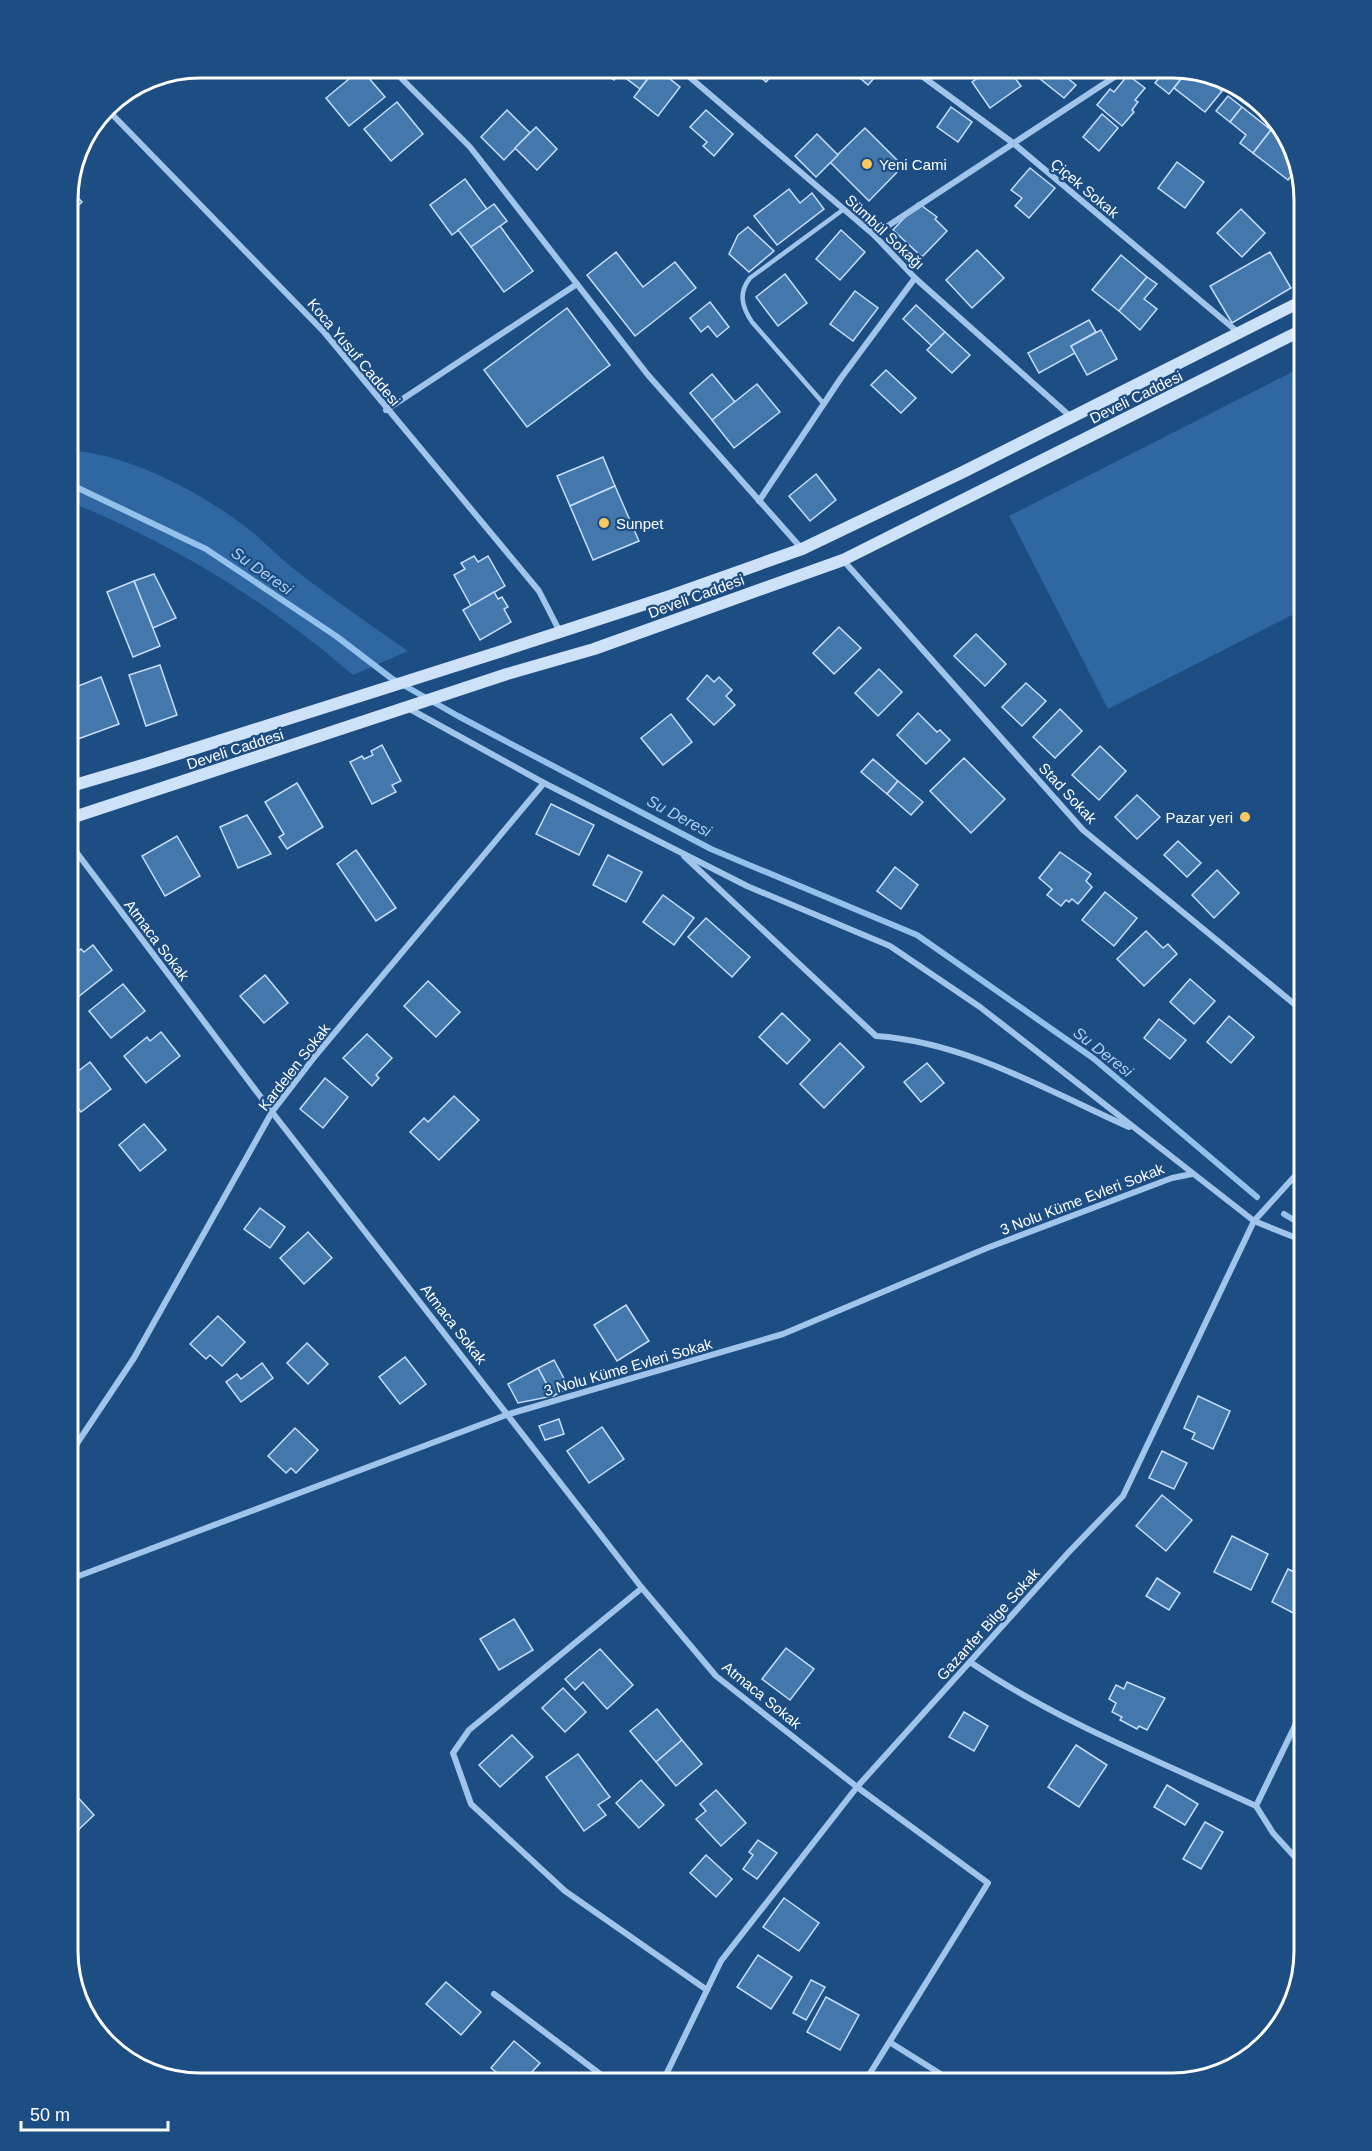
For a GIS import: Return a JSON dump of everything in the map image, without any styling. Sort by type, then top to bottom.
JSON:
[{"type":"main road","name":"Develi Caddesi","points":[[78,784],[560,632],[802,549],[1294,306]]},
{"type":"main road","name":"Develi Caddesi","points":[[78,816],[458,691],[594,649],[843,560],[1294,334]]},
{"type":"street","points":[[401,78],[470,147],[648,375],[802,549]]},
{"type":"street","name":"Sümbül Sokağı","points":[[691,78],[874,235],[915,278],[1072,417]]},
{"type":"street","name":"Çiçek Sokak","points":[[925,78],[1013,143],[1240,333]]},
{"type":"street","points":[[874,235],[1113,78]]},
{"type":"street","name":"Koca Yusuf Caddesi","points":[[112,115],[324,332],[539,591],[560,632]]},
{"type":"street","points":[[759,501],[824,404],[915,278]]},
{"type":"street","points":[[387,410],[577,284]]},
{"type":"street","name":"Stad Sokak","points":[[843,560],[1083,830],[1294,1003]]},
{"type":"street","points":[[408,708],[544,783],[747,886],[890,946],[980,1007],[1254,1221],[1294,1237]]},
{"type":"street","name":"Kardelen Sokak","points":[[78,1442],[134,1358],[272,1112],[316,1055],[544,783]]},
{"type":"street","points":[[680,852],[876,1036],[959,1051],[1139,1132]]},
{"type":"street","name":"Atmaca Sokak","points":[[78,854],[272,1112],[642,1588],[716,1676],[857,1787],[988,1883],[891,2043]]},
{"type":"street","name":"3 Nolu Küme Evleri Sokak","points":[[78,1576],[509,1414],[783,1334],[987,1248],[1172,1178],[1192,1174]]},
{"type":"street","name":"Gazanfer Bilge Sokak","points":[[667,2073],[721,1961],[857,1787],[1123,1496],[1254,1221],[1294,1178]]},
{"type":"street","points":[[642,1588],[469,1730],[453,1753],[471,1804],[565,1891],[707,1990]]},
{"type":"street","points":[[970,1662],[1010,1689],[1065,1719],[1256,1806],[1274,1833],[1294,1855]]},
{"type":"street","points":[[1256,1806],[1294,1729]]},
{"type":"street","points":[[494,1994],[599,2073]]},
{"type":"street","points":[[871,2073],[891,2043],[938,2073]]},
{"type":"lane","points":[[824,404],[752,322],[745,311],[742,297],[743,289],[750,278],[843,209]]},
{"type":"shaded area","points":[[1294,371],[1294,614],[1108,709],[1009,516]]},
{"type":"shaded area","points":[[78,452],[114,458],[138,466],[209,502],[252,532],[318,587],[408,651],[353,675],[252,598],[182,555],[78,505]]},
{"type":"building","points":[[350,78],[369,78],[385,97],[349,126],[326,98]]},
{"type":"building","points":[[626,78],[648,78],[640,89]]},
{"type":"building","points":[[648,78],[669,78],[680,87],[658,116],[634,97]]},
{"type":"building","points":[[860,78],[874,78],[868,85]]},
{"type":"building","points":[[978,78],[1015,78],[1021,86],[990,108],[972,82]]},
{"type":"building","points":[[1039,78],[1067,78],[1076,85],[1064,98]]},
{"type":"building","points":[[1126,78],[1132,78],[1145,88],[1135,100],[1138,102],[1132,110],[1134,112],[1122,126],[1097,105],[1110,89],[1114,92]]},
{"type":"building","points":[[1159,78],[1182,78],[1169,94],[1155,83]]},
{"type":"building","points":[[1182,78],[1211,84],[1222,91],[1205,112],[1174,88]]},
{"type":"building","points":[[1228,96],[1242,107],[1230,122],[1216,111]]},
{"type":"building","points":[[397,102],[423,134],[391,161],[364,129]]},
{"type":"building","points":[[951,107],[972,122],[958,142],[937,127]]},
{"type":"building","points":[[1242,107],[1271,130],[1253,153],[1240,143],[1246,135],[1230,122]]},
{"type":"building","points":[[507,110],[530,133],[504,160],[481,137]]},
{"type":"building","points":[[706,110],[733,134],[714,156],[703,146],[707,142],[690,127]]},
{"type":"building","points":[[1102,114],[1118,128],[1099,151],[1083,137]]},
{"type":"building","points":[[536,127],[557,149],[537,170],[515,148]]},
{"type":"building","name":"Yeni Cami","points":[[865,128],[903,166],[869,201],[830,162]]},
{"type":"building","points":[[1271,130],[1285,153],[1291,175],[1288,180],[1253,153]]},
{"type":"building","points":[[817,134],[838,155],[816,177],[795,156]]},
{"type":"building","points":[[1177,162],[1204,182],[1185,208],[1158,188]]},
{"type":"building","points":[[1030,168],[1055,188],[1029,218],[1015,206],[1022,198],[1011,190]]},
{"type":"building","points":[[465,179],[487,209],[452,235],[430,205]]},
{"type":"building","points":[[789,189],[800,203],[812,193],[824,209],[777,245],[754,216]]},
{"type":"building","points":[[918,203],[937,217],[935,219],[947,231],[922,257],[893,230]]},
{"type":"building","points":[[494,204],[507,221],[471,247],[458,230]]},
{"type":"building","points":[[1241,209],[1265,233],[1242,257],[1217,233]]},
{"type":"building","points":[[500,226],[533,271],[504,292],[471,247]]},
{"type":"building","points":[[748,227],[774,251],[749,272],[729,254],[738,235]]},
{"type":"building","points":[[841,230],[865,252],[840,280],[816,259]]},
{"type":"building","points":[[977,250],[1004,278],[972,308],[946,280]]},
{"type":"building","points":[[616,252],[643,287],[675,262],[696,288],[635,336],[587,275]]},
{"type":"building","points":[[1270,252],[1291,288],[1232,323],[1210,286]]},
{"type":"building","points":[[1121,255],[1147,277],[1119,311],[1092,290]]},
{"type":"building","points":[[785,274],[807,303],[778,326],[756,297]]},
{"type":"building","points":[[1147,277],[1157,284],[1144,299],[1157,309],[1140,330],[1119,311]]},
{"type":"building","points":[[855,291],[878,308],[853,341],[830,324]]},
{"type":"building","points":[[710,302],[729,327],[717,337],[708,326],[701,332],[690,318]]},
{"type":"building","points":[[916,305],[945,332],[932,346],[903,319]]},
{"type":"building","points":[[567,308],[610,365],[527,427],[484,370]]},
{"type":"building","points":[[1089,320],[1096,332],[1071,346],[1075,353],[1039,373],[1028,353]]},
{"type":"building","points":[[1101,330],[1117,359],[1087,375],[1071,346]]},
{"type":"building","points":[[945,332],[970,355],[952,373],[927,350]]},
{"type":"building","points":[[886,370],[916,398],[901,413],[871,385]]},
{"type":"building","points":[[712,374],[735,402],[712,420],[690,393]]},
{"type":"building","points":[[757,384],[780,412],[734,448],[712,420]]},
{"type":"building","points":[[603,457],[615,486],[570,506],[557,476]]},
{"type":"building","points":[[816,474],[836,500],[810,521],[789,496]]},
{"type":"building","points":[[615,486],[639,541],[593,560],[570,506]]},
{"type":"building","points":[[474,556],[478,562],[488,556],[505,586],[471,606],[454,575],[465,569],[461,563]]},
{"type":"building","points":[[154,574],[176,618],[153,628],[134,581]]},
{"type":"building","points":[[134,581],[160,646],[133,657],[107,592]]},
{"type":"building","points":[[494,592],[498,599],[502,597],[508,607],[504,609],[511,622],[480,640],[463,610]]},
{"type":"building","points":[[839,627],[861,648],[834,674],[813,653]]},
{"type":"building","points":[[976,634],[1006,664],[985,686],[954,656]]},
{"type":"building","points":[[160,665],[177,715],[146,726],[129,675]]},
{"type":"building","points":[[879,669],[902,692],[878,716],[855,693]]},
{"type":"building","points":[[707,675],[714,682],[719,677],[732,690],[726,696],[735,705],[714,725],[687,699]]},
{"type":"building","points":[[101,677],[119,724],[78,739],[78,686]]},
{"type":"building","points":[[1026,683],[1046,701],[1022,726],[1002,707]]},
{"type":"building","points":[[1060,709],[1082,731],[1055,758],[1033,737]]},
{"type":"building","points":[[918,713],[937,732],[940,730],[950,740],[926,764],[897,735]]},
{"type":"building","points":[[671,714],[692,742],[663,765],[641,738]]},
{"type":"building","points":[[382,745],[401,781],[392,785],[396,792],[372,804],[350,762],[362,756],[364,759],[373,755],[371,751]]},
{"type":"building","points":[[1100,746],[1126,771],[1099,800],[1072,775]]},
{"type":"building","points":[[964,758],[1005,799],[971,833],[930,791]]},
{"type":"building","points":[[873,759],[898,781],[887,794],[861,772]]},
{"type":"building","points":[[898,781],[923,802],[911,815],[887,794]]},
{"type":"building","points":[[297,783],[323,827],[287,849],[279,837],[284,834],[265,802]]},
{"type":"building","points":[[1137,795],[1160,817],[1137,839],[1115,817]]},
{"type":"building","points":[[551,804],[594,825],[579,855],[536,834]]},
{"type":"building","points":[[247,815],[271,854],[238,868],[220,827]]},
{"type":"building","points":[[177,836],[200,876],[165,896],[142,856]]},
{"type":"building","points":[[1178,841],[1201,863],[1187,877],[1164,855]]},
{"type":"building","points":[[356,850],[396,908],[376,921],[337,864]]},
{"type":"building","points":[[1060,852],[1091,874],[1086,881],[1092,887],[1078,904],[1072,899],[1069,902],[1066,900],[1061,906],[1047,895],[1052,889],[1039,878]]},
{"type":"building","points":[[608,855],[642,872],[626,902],[593,885]]},
{"type":"building","points":[[895,867],[918,885],[901,909],[877,891]]},
{"type":"building","points":[[1217,870],[1239,893],[1214,918],[1192,895]]},
{"type":"building","points":[[1105,892],[1137,918],[1114,946],[1082,920]]},
{"type":"building","points":[[663,895],[694,918],[674,945],[643,922]]},
{"type":"building","points":[[706,918],[750,957],[732,977],[688,937]]},
{"type":"building","points":[[1146,931],[1163,948],[1168,944],[1177,954],[1144,986],[1117,959]]},
{"type":"building","points":[[93,945],[112,970],[78,997],[78,952],[81,949],[84,952]]},
{"type":"building","points":[[265,975],[288,1003],[264,1023],[240,996]]},
{"type":"building","points":[[1190,979],[1215,1001],[1194,1024],[1170,1002]]},
{"type":"building","points":[[428,981],[460,1012],[436,1037],[404,1006]]},
{"type":"building","points":[[123,984],[145,1011],[111,1038],[89,1011]]},
{"type":"building","points":[[782,1013],[810,1040],[787,1064],[759,1037]]},
{"type":"building","points":[[1229,1016],[1254,1037],[1231,1063],[1207,1042]]},
{"type":"building","points":[[1159,1019],[1186,1040],[1170,1059],[1144,1038]]},
{"type":"building","points":[[161,1032],[180,1056],[146,1083],[124,1056],[147,1037],[150,1041]]},
{"type":"building","points":[[367,1034],[392,1058],[376,1075],[379,1078],[372,1086],[343,1058]]},
{"type":"building","points":[[840,1043],[864,1067],[824,1108],[800,1084]]},
{"type":"building","points":[[90,1062],[111,1089],[81,1112],[78,1108],[78,1071]]},
{"type":"building","points":[[927,1063],[944,1083],[921,1102],[904,1082]]},
{"type":"building","points":[[325,1078],[348,1097],[323,1128],[300,1109]]},
{"type":"building","points":[[454,1096],[479,1120],[439,1160],[410,1132],[424,1118],[428,1122]]},
{"type":"building","points":[[144,1124],[166,1150],[140,1171],[119,1145]]},
{"type":"building","points":[[260,1208],[285,1227],[270,1248],[244,1229]]},
{"type":"building","points":[[308,1232],[332,1258],[304,1284],[280,1258]]},
{"type":"building","points":[[626,1305],[649,1341],[617,1361],[594,1325]]},
{"type":"building","points":[[218,1316],[245,1342],[222,1366],[210,1355],[206,1359],[190,1344]]},
{"type":"building","points":[[307,1343],[328,1364],[308,1384],[287,1363]]},
{"type":"building","points":[[405,1357],[426,1384],[400,1404],[379,1377]]},
{"type":"building","points":[[554,1360],[569,1388],[553,1396],[538,1368]]},
{"type":"building","points":[[262,1363],[273,1378],[241,1402],[226,1382],[237,1374],[241,1379]]},
{"type":"building","points":[[538,1368],[553,1396],[518,1403],[508,1384]]},
{"type":"building","points":[[1198,1396],[1230,1411],[1213,1449],[1192,1439],[1195,1433],[1184,1428]]},
{"type":"building","points":[[559,1419],[564,1434],[545,1440],[539,1426]]},
{"type":"building","points":[[602,1427],[624,1459],[589,1483],[567,1451]]},
{"type":"building","points":[[295,1428],[318,1450],[296,1473],[291,1468],[286,1473],[268,1456]]},
{"type":"building","points":[[1162,1451],[1187,1463],[1174,1489],[1149,1478]]},
{"type":"building","points":[[1162,1495],[1192,1520],[1166,1551],[1136,1526]]},
{"type":"building","points":[[1232,1536],[1268,1554],[1251,1590],[1214,1572]]},
{"type":"building","points":[[1288,1569],[1294,1572],[1294,1613],[1272,1602]]},
{"type":"building","points":[[1157,1578],[1180,1593],[1169,1610],[1146,1596]]},
{"type":"building","points":[[514,1619],[533,1650],[499,1670],[480,1639]]},
{"type":"building","points":[[786,1648],[814,1669],[790,1700],[762,1679]]},
{"type":"building","points":[[600,1649],[633,1685],[607,1709],[583,1682],[575,1690],[565,1679]]},
{"type":"building","points":[[1127,1682],[1165,1698],[1147,1730],[1139,1726],[1137,1729],[1120,1720],[1122,1717],[1112,1712],[1116,1703],[1109,1699],[1116,1685],[1124,1689]]},
{"type":"building","points":[[563,1688],[586,1712],[565,1732],[542,1708]]},
{"type":"building","points":[[657,1709],[682,1740],[656,1762],[630,1731]]},
{"type":"building","points":[[964,1712],[988,1726],[974,1751],[949,1737]]},
{"type":"building","points":[[512,1735],[533,1757],[500,1787],[479,1765]]},
{"type":"building","points":[[682,1740],[702,1764],[676,1786],[656,1762]]},
{"type":"building","points":[[1076,1745],[1107,1765],[1079,1807],[1048,1787]]},
{"type":"building","points":[[578,1754],[610,1797],[598,1805],[606,1815],[584,1831],[546,1777]]},
{"type":"building","points":[[641,1780],[664,1805],[639,1828],[616,1803]]},
{"type":"building","points":[[1167,1785],[1198,1804],[1185,1825],[1154,1807]]},
{"type":"building","points":[[716,1790],[746,1823],[721,1846],[696,1819],[706,1811],[700,1804]]},
{"type":"building","points":[[78,1798],[94,1815],[78,1830]]},
{"type":"building","points":[[1205,1822],[1223,1832],[1201,1869],[1183,1859]]},
{"type":"building","points":[[758,1840],[777,1853],[757,1879],[743,1869],[753,1855],[749,1852]]},
{"type":"building","points":[[706,1855],[732,1879],[716,1897],[690,1873]]},
{"type":"building","points":[[784,1898],[819,1923],[799,1951],[763,1927]]},
{"type":"building","points":[[758,1955],[792,1977],[771,2009],[737,1987]]},
{"type":"building","points":[[811,1980],[825,1987],[806,2020],[793,2013]]},
{"type":"building","points":[[446,1982],[481,2012],[461,2035],[426,2004]]},
{"type":"building","points":[[826,1997],[859,2015],[840,2050],[807,2032]]},
{"type":"building","points":[[514,2041],[540,2063],[531,2073],[497,2073],[491,2068]]},
{"type":"waterway","name":"Su Deresi","points":[[78,488],[206,549],[336,636],[391,678],[458,716],[711,849],[917,935],[1093,1058],[1257,1197]]},
{"type":"waterway","name":"Su Deresi","points":[[1284,1214],[1294,1220]]},
{"type":"place","name":"Yeni Cami","points":[[867,164]]},
{"type":"place","name":"Sunpet","points":[[604,523]]},
{"type":"place","name":"Pazar yeri","points":[[1245,817]]}]
